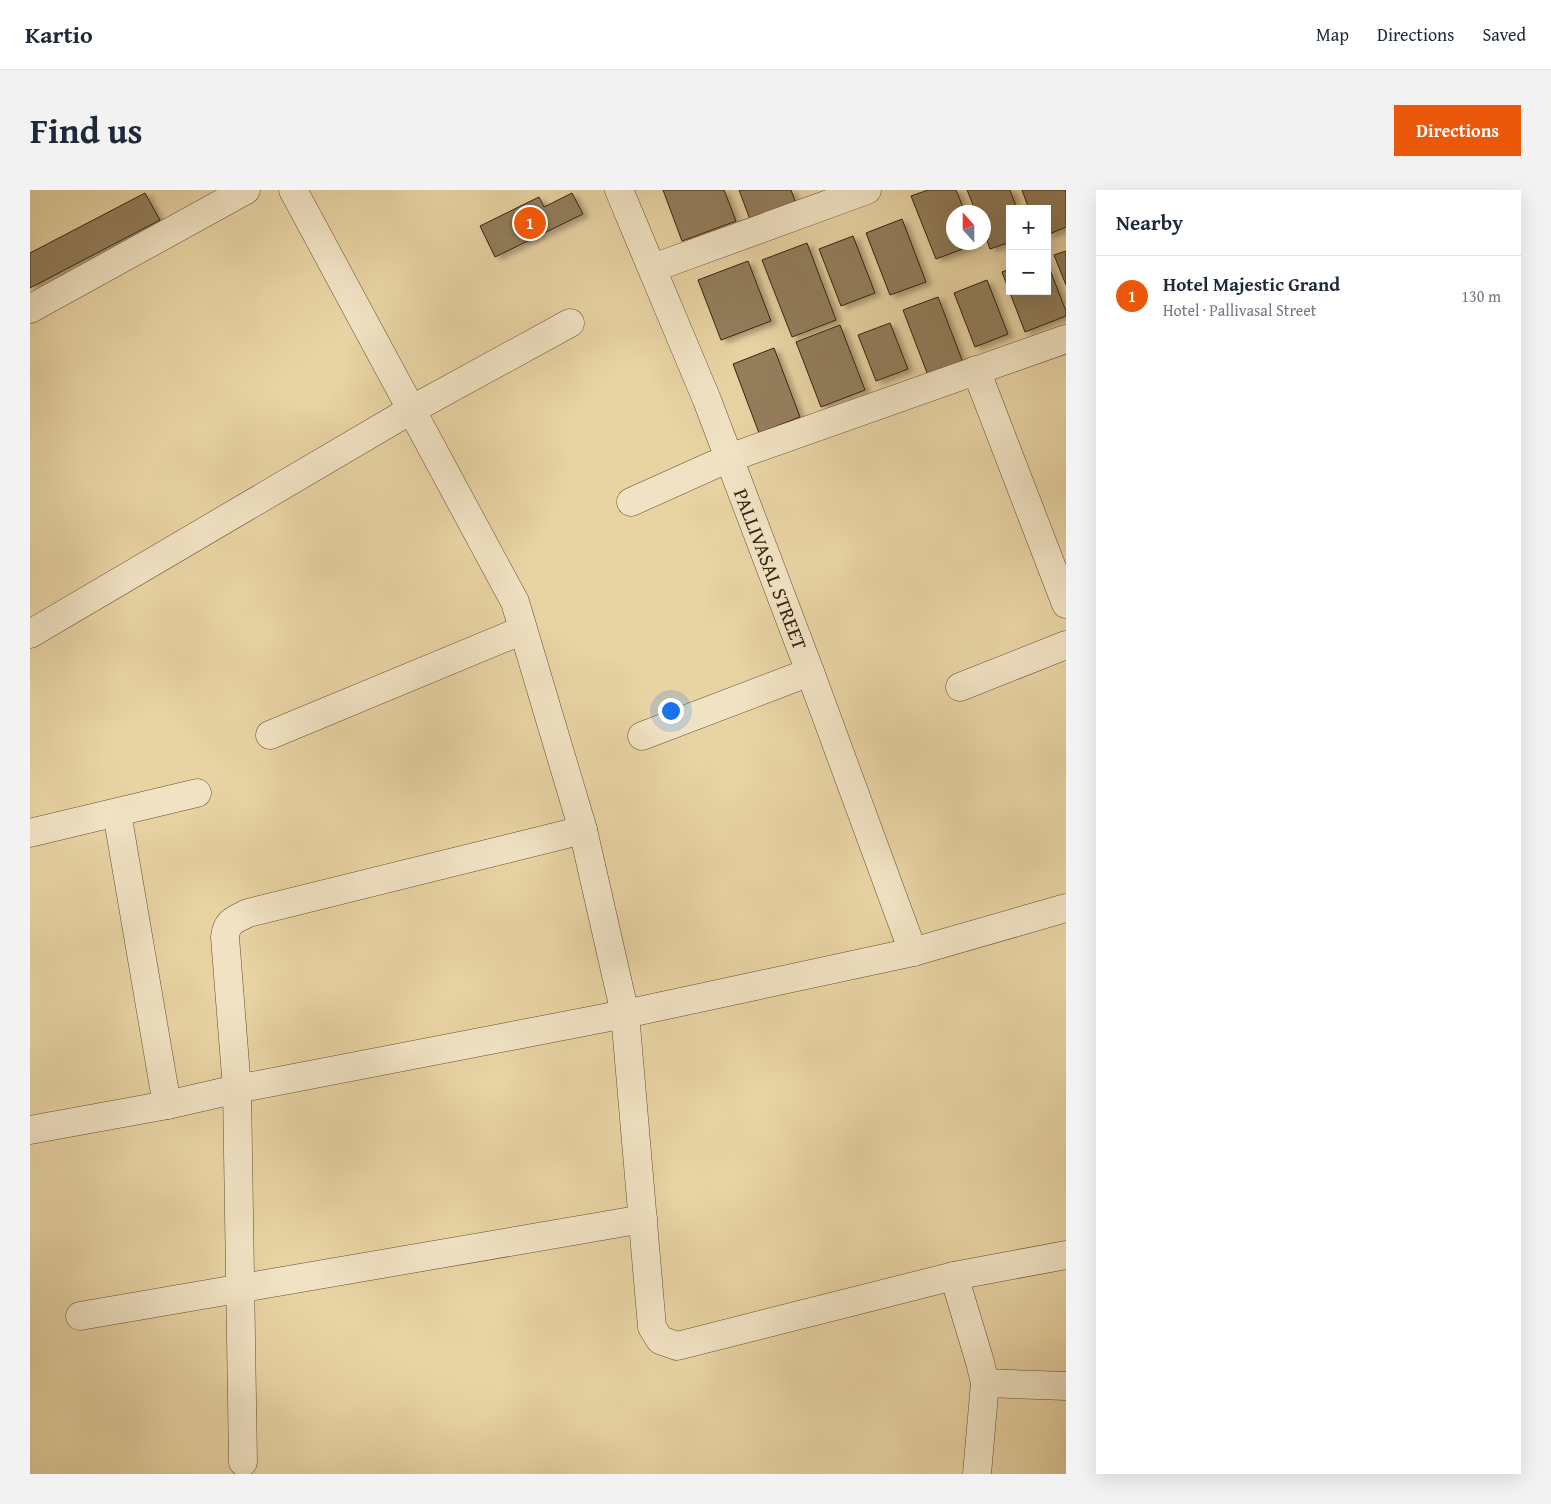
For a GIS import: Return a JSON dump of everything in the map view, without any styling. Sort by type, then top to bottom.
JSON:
[{"type":"street","points":[[30,308],[246,190]]},
{"type":"street","points":[[292,190],[515,602],[583,830],[625,1014],[652,1326],[660,1340],[678,1346],[954,1276],[1066,1255]]},
{"type":"street","name":"PALLIVASAL STREET","points":[[619,190],[707,400],[913,952]]},
{"type":"street","points":[[652,268],[867,190]]},
{"type":"street","points":[[30,634],[411,410],[570,324]]},
{"type":"street","points":[[631,502],[729,458],[1066,338]]},
{"type":"street","points":[[976,370],[1066,604]]},
{"type":"street","points":[[270,736],[523,630]]},
{"type":"street","points":[[960,687],[1066,645]]},
{"type":"street","points":[[642,736],[810,672]]},
{"type":"street","points":[[30,833],[197,793]]},
{"type":"street","points":[[116,813],[167,1104]]},
{"type":"street","points":[[242,1462],[237,1089],[224,937],[226,927],[234,920],[248,913],[583,830]]},
{"type":"street","points":[[30,1130],[625,1014],[913,952],[1066,908]]},
{"type":"street","points":[[80,1316],[643,1219]]},
{"type":"street","points":[[954,1276],[985,1383],[977,1474]]},
{"type":"street","points":[[985,1383],[1066,1386]]},
{"type":"building","points":[[663,190],[724,190],[736,221],[682,241]]},
{"type":"building","points":[[739,190],[791,190],[796,204],[751,222]]},
{"type":"building","points":[[928,190],[956,190],[962,205],[946,205],[946,250],[960,250],[936,259],[911,196]]},
{"type":"building","points":[[967,190],[1010,190],[1016,205],[1006,205],[1006,243],[991,249],[991,205],[973,205]]},
{"type":"building","points":[[1022,190],[1065,190],[1066,227],[1051,233],[1051,205],[1028,205]]},
{"type":"building","points":[[145,193],[160,220],[30,288],[30,253]]},
{"type":"building","points":[[572,193],[583,214],[495,257],[480,226],[539,197],[544,207]]},
{"type":"building","points":[[902,219],[926,282],[890,295],[866,233]]},
{"type":"building","points":[[853,236],[875,293],[841,306],[819,249]]},
{"type":"building","points":[[807,243],[836,320],[792,337],[762,260]]},
{"type":"building","points":[[1066,251],[1066,285],[1054,255]]},
{"type":"building","points":[[748,261],[771,321],[721,340],[698,280]]},
{"type":"building","points":[[1006,270],[1006,282],[1002,272]]},
{"type":"building","points":[[1051,272],[1066,311],[1066,316],[1025,332],[1011,295],[1051,295]]},
{"type":"building","points":[[987,280],[1008,334],[975,347],[954,293]]},
{"type":"building","points":[[938,297],[964,365],[929,378],[903,310]]},
{"type":"building","points":[[890,323],[908,369],[876,381],[858,335]]},
{"type":"building","points":[[840,325],[865,390],[821,407],[796,342]]},
{"type":"building","points":[[774,348],[800,417],[759,433],[733,364]]},
{"type":"place","name":"Hotel Majestic Grand","points":[[530,223]]}]
